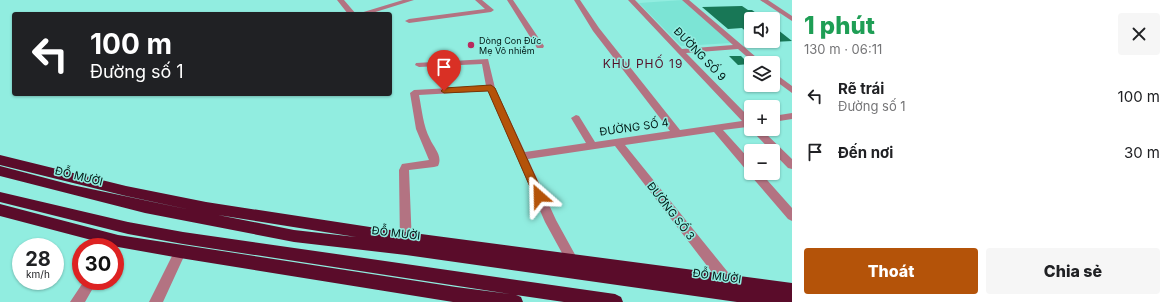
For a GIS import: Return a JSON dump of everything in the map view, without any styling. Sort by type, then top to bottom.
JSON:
[{"type":"highway","name":"ĐỖ MƯỜI","points":[[0,160],[126,191],[206,208],[406,243],[792,302]]},
{"type":"highway","name":"ĐỖ MƯỜI","points":[[0,171],[79,192],[294,236],[406,243],[572,260],[792,290]]},
{"type":"highway","points":[[0,197],[128,228],[183,238],[606,301]]},
{"type":"highway","points":[[0,210],[96,238]]},
{"type":"highway","points":[[124,245],[180,252],[456,298],[515,302]]},
{"type":"street","points":[[340,0],[350,12]]},
{"type":"street","points":[[368,12],[411,0]]},
{"type":"street","points":[[409,21],[492,10],[478,0]]},
{"type":"street","points":[[577,0],[632,76],[677,133]]},
{"type":"street","name":"ĐƯỜNG SỐ 9","points":[[631,0],[744,117]]},
{"type":"street","points":[[685,0],[750,56]]},
{"type":"street","points":[[763,0],[792,19]]},
{"type":"street","points":[[511,1],[540,46]]},
{"type":"street","points":[[680,51],[739,47]]},
{"type":"street","points":[[418,65],[484,60],[491,88],[551,222],[572,260]]},
{"type":"street","points":[[780,81],[792,90]]},
{"type":"street","points":[[406,243],[404,170],[406,167],[434,163],[435,157],[423,134],[414,93],[491,88]]},
{"type":"street","points":[[780,118],[792,116]]},
{"type":"street","points":[[576,118],[592,145]]},
{"type":"street","name":"ĐƯỜNG SỐ 4","points":[[521,156],[677,133],[744,126]]},
{"type":"street","points":[[716,128],[744,160]]},
{"type":"street","name":"ĐƯỜNG SỐ 9","points":[[763,136],[792,165]]},
{"type":"street","name":"ĐƯỜNG SỐ 3","points":[[617,142],[726,280]]},
{"type":"street","points":[[761,180],[792,216]]},
{"type":"street","points":[[156,302],[180,252]]},
{"type":"street","points":[[77,302],[85,290]]},
{"type":"shaded area","points":[[683,0],[731,43],[681,46],[639,3]]},
{"type":"building","points":[[742,6],[755,12],[744,12],[744,30],[742,28],[728,29],[702,7]]},
{"type":"building","points":[[780,32],[792,41],[780,42]]},
{"type":"building","points":[[729,56],[741,56],[744,59],[744,64],[738,65]]},
{"type":"place","name":"Dòng Con Đức Mẹ Vô nhiễm","points":[[471,45]]},
{"type":"district","name":"KHU PHỐ 19","points":[[643,63]]},
{"type":"route","points":[[444,91],[491,88],[539,196]]}]
